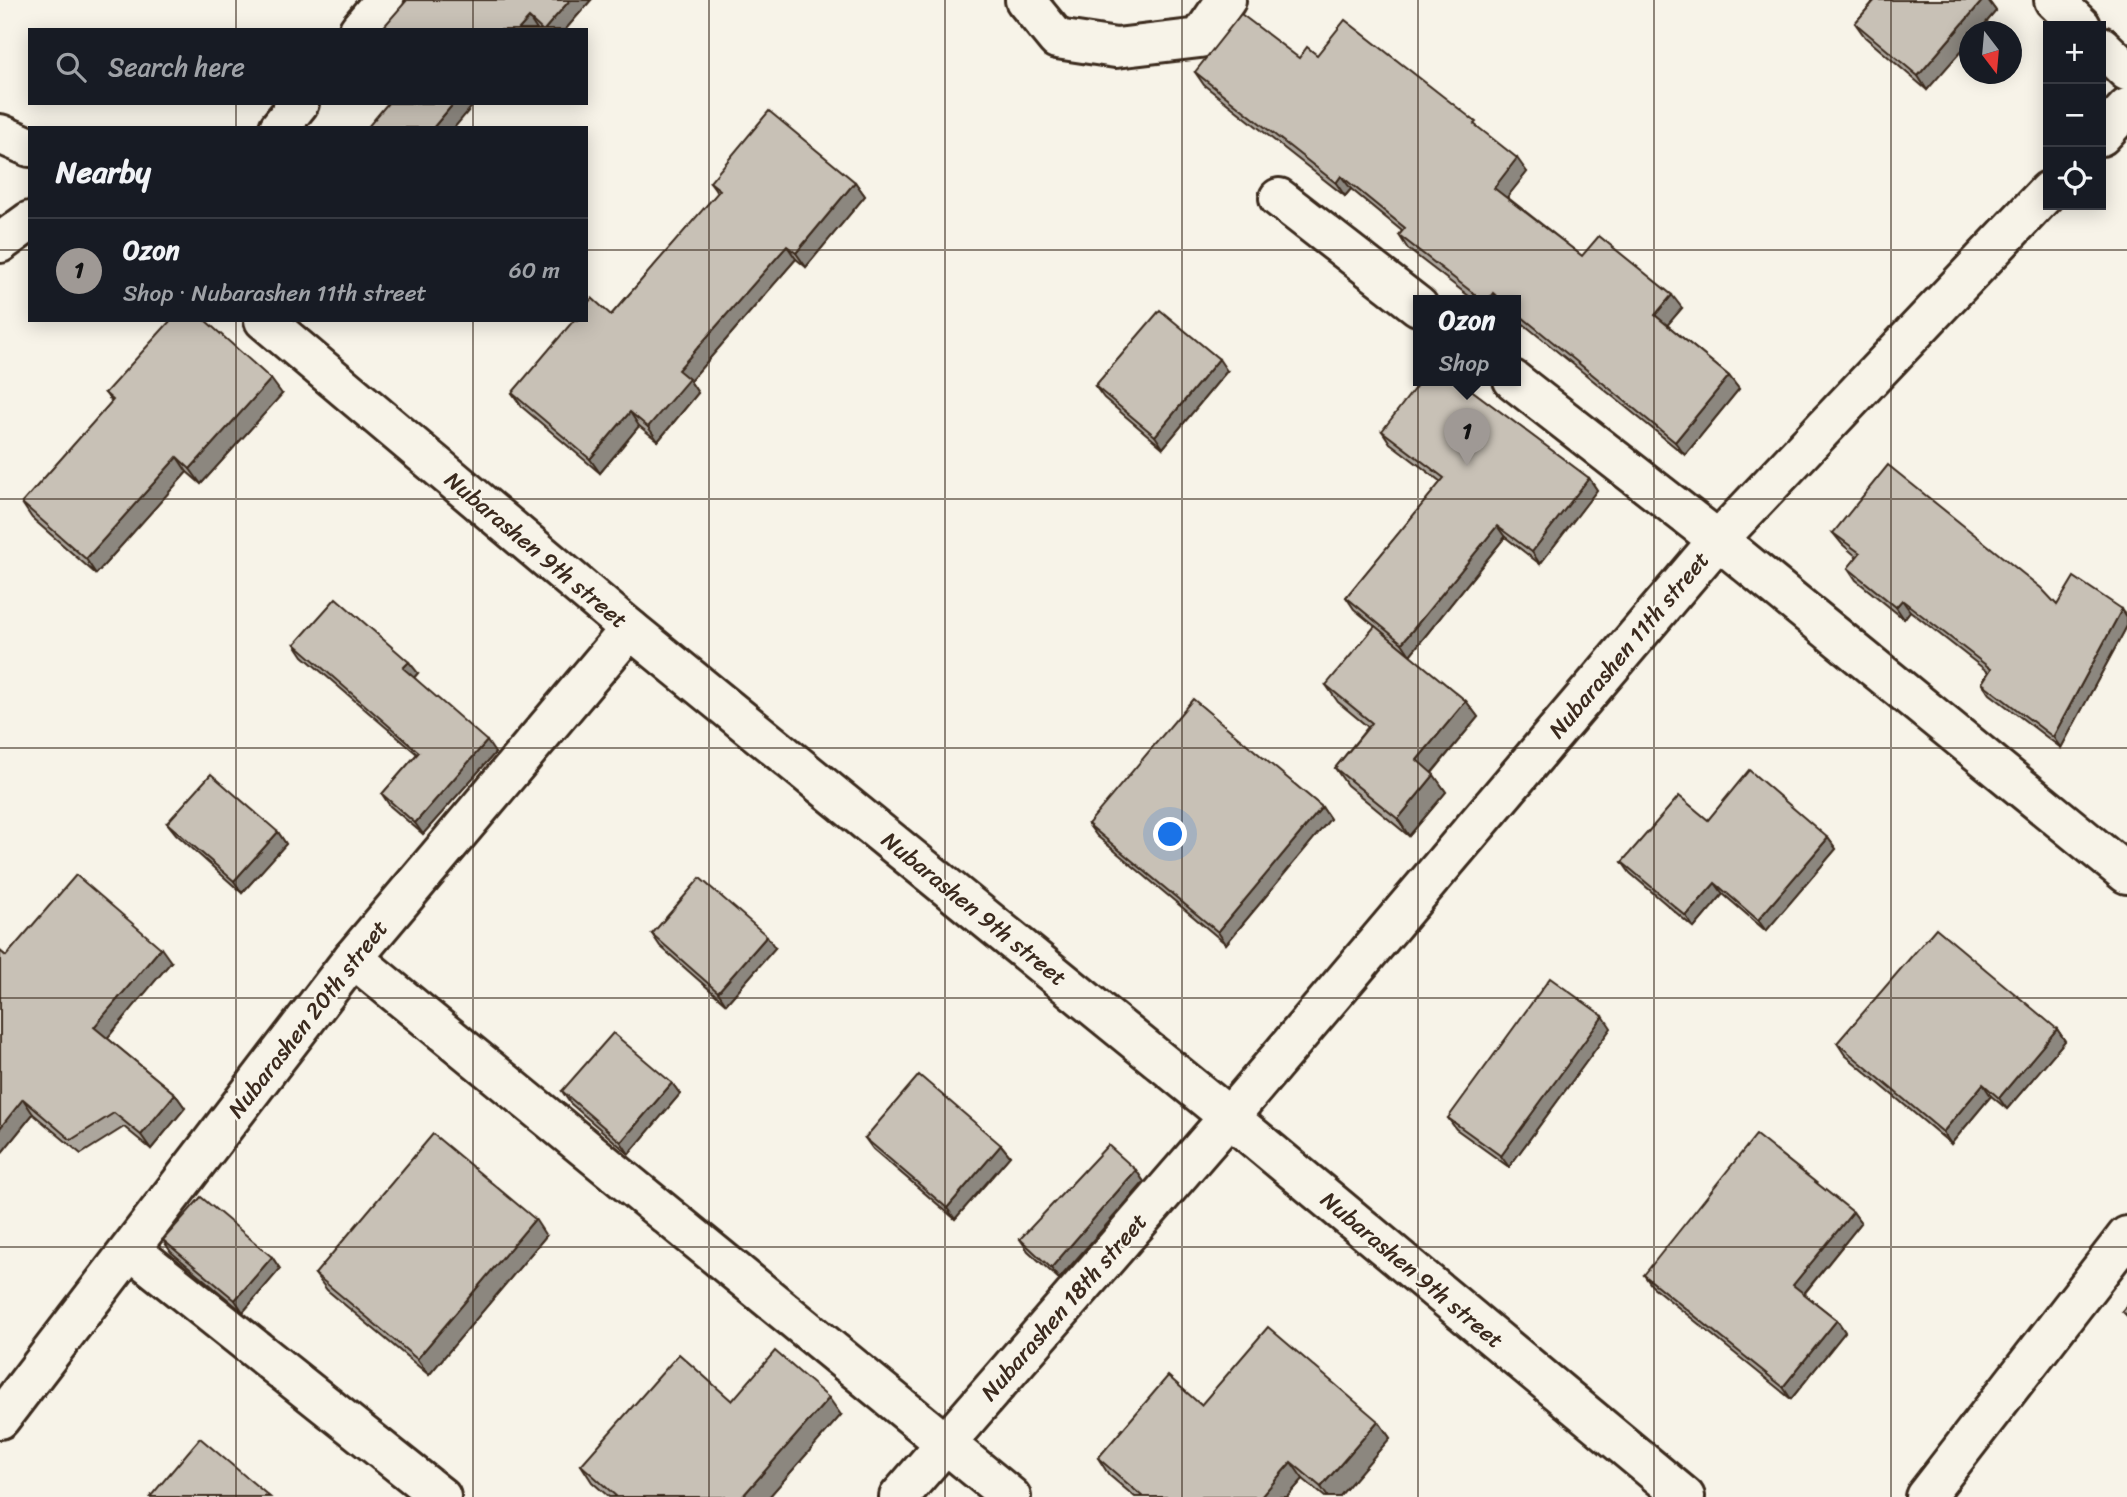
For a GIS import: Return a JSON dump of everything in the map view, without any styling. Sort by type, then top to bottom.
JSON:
[{"type":"street","points":[[361,28],[384,0]]},
{"type":"street","points":[[1025,0],[1057,39],[1116,48],[1199,38],[1226,0]]},
{"type":"street","points":[[2054,0],[2076,21]]},
{"type":"street","points":[[2106,51],[2127,71]]},
{"type":"street","points":[[281,126],[297,105]]},
{"type":"street","points":[[2106,131],[2127,108]]},
{"type":"street","points":[[0,134],[28,146]]},
{"type":"street","name":"Nubarashen 11th street","points":[[1229,1117],[1718,540],[2043,196]]},
{"type":"street","points":[[1279,198],[1413,302]]},
{"type":"street","points":[[0,243],[28,222]]},
{"type":"street","name":"Nubarashen 9th street","points":[[266,322],[630,629],[1229,1117],[1685,1497]]},
{"type":"street","points":[[1521,386],[1718,540],[2127,874]]},
{"type":"street","name":"Nubarashen 20th street","points":[[0,1419],[354,958],[630,629]]},
{"type":"street","points":[[354,958],[1011,1497]]},
{"type":"street","name":"Nubarashen 18th street","points":[[899,1497],[1229,1117]]},
{"type":"street","points":[[1925,1497],[2127,1236]]},
{"type":"street","points":[[131,1250],[441,1497]]},
{"type":"building","points":[[407,0],[570,0],[546,28],[540,28],[529,18],[520,28],[383,28]]},
{"type":"building","points":[[1875,0],[1983,0],[1965,21],[1959,21],[1959,28],[1918,76],[1855,23]]},
{"type":"building","points":[[1241,14],[1299,58],[1307,47],[1317,55],[1345,20],[1476,122],[1474,124],[1517,158],[1494,188],[1582,256],[1599,236],[1672,295],[1655,315],[1729,376],[1675,442],[1521,316],[1521,295],[1476,295],[1399,235],[1405,228],[1341,176],[1336,183],[1195,72]]},
{"type":"building","points":[[386,105],[452,105],[435,126],[369,126]]},
{"type":"building","points":[[769,111],[855,182],[796,253],[787,246],[678,370],[689,379],[648,427],[630,412],[590,459],[512,393],[572,322],[588,322],[588,303],[592,298],[611,315],[720,190],[710,182]]},
{"type":"building","points":[[1160,310],[1219,359],[1155,436],[1095,386]]},
{"type":"building","points":[[169,322],[207,322],[271,379],[190,469],[177,457],[86,559],[22,503],[113,400],[105,393]]},
{"type":"building","points":[[1416,386],[1466,386],[1589,478],[1532,552],[1497,526],[1402,643],[1346,597],[1444,478],[1382,431]]},
{"type":"building","points":[[1888,465],[2041,588],[2057,605],[2074,577],[2122,609],[2053,737],[1982,683],[1991,669],[1902,600],[1896,607],[1848,568],[1860,553],[1833,533]]},
{"type":"building","points":[[336,598],[409,662],[403,668],[487,741],[415,823],[382,794],[419,752],[295,644]]},
{"type":"building","points":[[1375,626],[1466,701],[1417,760],[1434,775],[1398,819],[1335,768],[1372,723],[1326,685]]},
{"type":"building","points":[[1193,699],[1322,807],[1218,932],[1088,824]]},
{"type":"building","points":[[1749,770],[1828,838],[1758,920],[1715,883],[1686,916],[1622,862],[1679,796],[1708,820]]},
{"type":"building","points":[[211,774],[278,832],[234,881],[167,823]]},
{"type":"building","points":[[76,875],[161,948],[94,1027],[175,1094],[141,1135],[114,1113],[71,1140],[23,1099],[0,1128],[0,951],[6,956]]},
{"type":"building","points":[[700,878],[767,936],[718,992],[652,934]]},
{"type":"building","points":[[1936,928],[2057,1029],[1999,1098],[1983,1084],[1943,1132],[1837,1043]]},
{"type":"building","points":[[1550,978],[1603,1016],[1501,1156],[1448,1118]]},
{"type":"building","points":[[613,1033],[672,1083],[621,1142],[562,1091]]},
{"type":"building","points":[[919,1075],[1001,1145],[947,1208],[865,1138]]},
{"type":"building","points":[[433,1134],[535,1219],[417,1359],[315,1274]]},
{"type":"building","points":[[1756,1135],[1853,1212],[1793,1285],[1837,1320],[1783,1387],[1644,1275]]},
{"type":"building","points":[[1108,1145],[1136,1170],[1051,1268],[1020,1239]]},
{"type":"building","points":[[201,1197],[272,1257],[235,1300],[163,1240]]},
{"type":"building","points":[[1268,1327],[1378,1421],[1321,1487],[1291,1462],[1261,1497],[1143,1497],[1098,1458],[1168,1376],[1201,1405]]},
{"type":"building","points":[[775,1351],[829,1398],[742,1497],[617,1497],[581,1465],[679,1354],[732,1401]]},
{"type":"building","points":[[200,1438],[270,1497],[150,1497]]},
{"type":"place","name":"Ozon","points":[[1467,466]]}]
